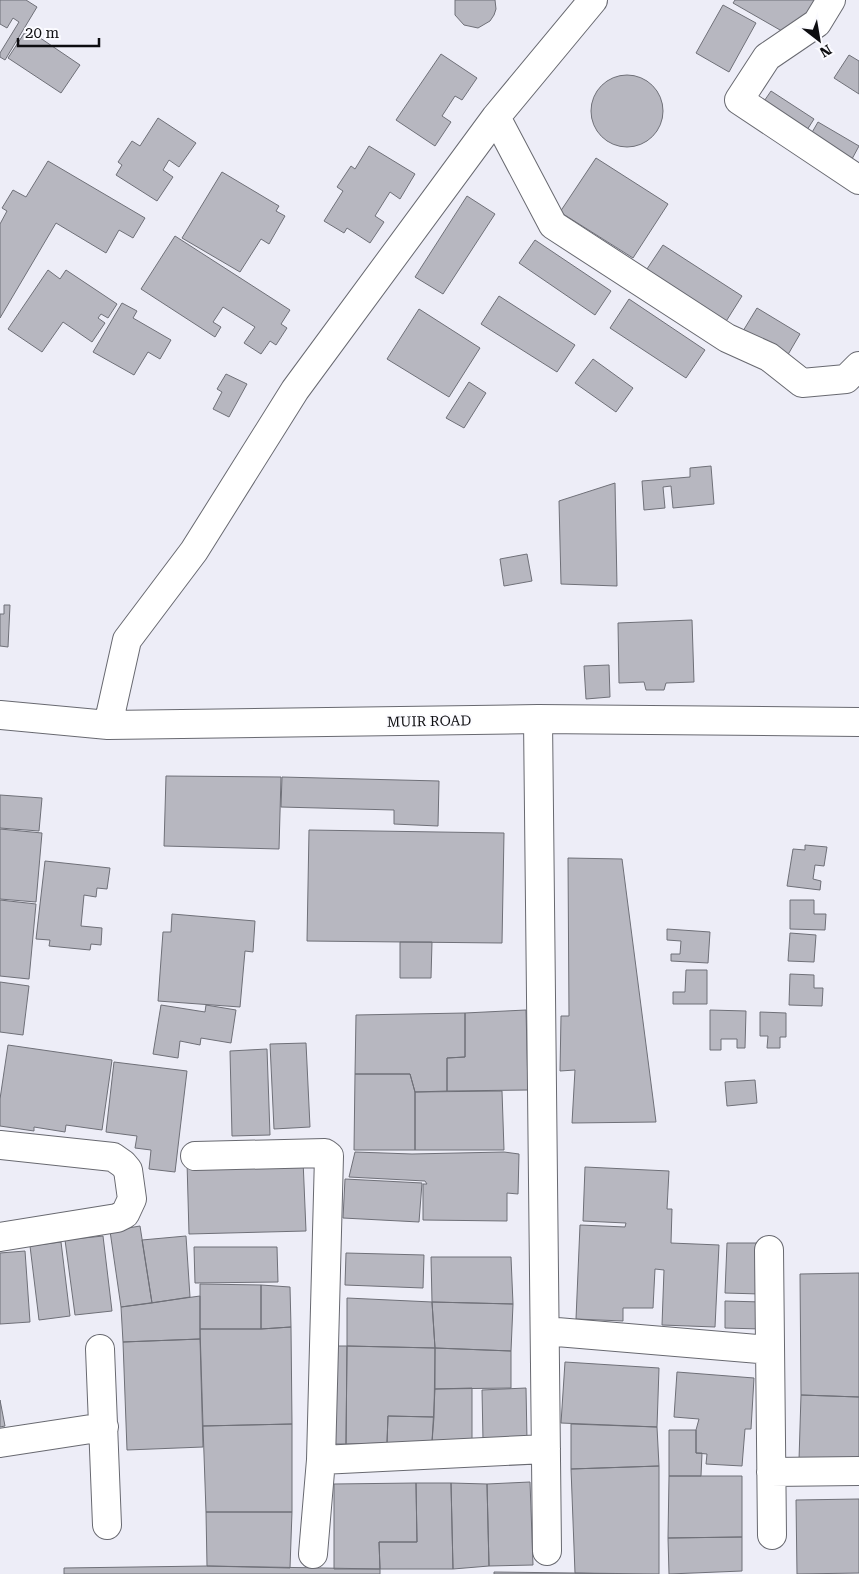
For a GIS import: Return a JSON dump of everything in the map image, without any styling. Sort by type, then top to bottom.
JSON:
[{"type":"street","points":[[108,725],[127,640],[194,551],[295,390],[496,118],[593,0]]},
{"type":"street","points":[[831,0],[817,23],[767,57],[738,100],[859,180]]},
{"type":"street","points":[[496,118],[553,225],[727,338],[768,357],[802,383],[846,379],[859,366]]},
{"type":"street","name":"MUIR ROAD","points":[[0,715],[108,725],[538,720],[859,722]]},
{"type":"street","points":[[538,720],[547,1551]]},
{"type":"street","points":[[0,1145],[114,1157],[128,1170],[132,1199],[126,1214],[118,1218],[0,1237]]},
{"type":"street","points":[[195,1156],[325,1153],[329,1156],[321,1460],[313,1554]]},
{"type":"street","points":[[769,1250],[772,1535]]},
{"type":"street","points":[[545,1331],[770,1350]]},
{"type":"street","points":[[100,1349],[107,1525]]},
{"type":"street","points":[[0,1443],[104,1427]]},
{"type":"street","points":[[321,1460],[546,1450]]},
{"type":"street","points":[[771,1472],[859,1471]]},
{"type":"building","points":[[0,0],[26,0],[37,7],[5,60],[0,57],[0,53],[19,22],[13,18],[7,28],[0,24]]},
{"type":"building","points":[[455,0],[495,0],[496,9],[490,21],[478,28],[464,25],[455,15]]},
{"type":"building","points":[[735,0],[816,1],[794,38],[733,3]]},
{"type":"building","points":[[723,5],[756,23],[729,72],[696,53]]},
{"type":"building","points":[[27,29],[80,65],[61,93],[8,58]]},
{"type":"building","points":[[441,54],[477,78],[462,100],[455,96],[442,116],[451,122],[435,146],[396,120]]},
{"type":"building","points":[[849,55],[859,61],[859,94],[834,78]]},
{"type":"building","points":[[627,75],[647,81],[657,91],[663,111],[657,131],[647,141],[627,147],[607,141],[597,131],[591,111],[597,91],[607,81]]},
{"type":"building","points":[[771,91],[814,119],[800,141],[756,113]]},
{"type":"building","points":[[158,118],[196,143],[179,167],[169,160],[163,170],[173,177],[157,201],[116,175],[122,165],[118,162],[132,141],[140,146]]},
{"type":"building","points":[[818,122],[859,146],[845,172],[803,148]]},
{"type":"building","points":[[369,146],[415,174],[400,199],[390,192],[375,216],[384,222],[370,243],[347,228],[344,233],[324,221],[343,191],[337,187],[351,166],[355,169]]},
{"type":"building","points":[[596,158],[668,204],[633,258],[560,212]]},
{"type":"building","points":[[48,161],[145,218],[133,238],[119,230],[106,253],[56,223],[0,318],[0,224],[7,211],[2,208],[13,190],[26,197]]},
{"type":"building","points":[[222,172],[279,206],[276,211],[285,216],[269,244],[261,239],[240,272],[182,238]]},
{"type":"building","points":[[467,196],[495,214],[443,294],[415,277]]},
{"type":"building","points":[[175,236],[290,310],[281,324],[287,328],[276,345],[270,341],[261,354],[244,343],[255,327],[223,307],[213,322],[221,327],[215,337],[141,289]]},
{"type":"building","points":[[535,240],[611,291],[595,315],[519,263]]},
{"type":"building","points":[[663,245],[742,296],[725,323],[645,272]]},
{"type":"building","points":[[48,270],[60,279],[66,270],[117,304],[108,318],[101,314],[98,318],[105,323],[92,342],[63,322],[42,352],[8,329]]},
{"type":"building","points":[[499,296],[575,345],[557,372],[481,324]]},
{"type":"building","points":[[629,299],[705,350],[686,378],[610,328]]},
{"type":"building","points":[[122,303],[137,311],[133,318],[171,340],[160,359],[148,352],[134,375],[93,352]]},
{"type":"building","points":[[757,308],[800,334],[786,358],[743,331]]},
{"type":"building","points":[[419,309],[480,348],[449,397],[387,359]]},
{"type":"building","points":[[593,359],[633,388],[616,412],[575,383]]},
{"type":"building","points":[[226,374],[247,384],[229,417],[213,409],[222,392],[217,389]]},
{"type":"building","points":[[469,382],[486,393],[464,428],[446,418]]},
{"type":"building","points":[[711,466],[714,504],[673,508],[671,486],[663,487],[665,508],[644,510],[642,481],[690,477],[690,468]]},
{"type":"building","points":[[615,483],[617,586],[561,584],[559,501]]},
{"type":"building","points":[[527,554],[532,581],[504,586],[500,559]]},
{"type":"building","points":[[4,605],[10,605],[8,647],[0,646],[0,614],[4,614]]},
{"type":"building","points":[[692,620],[694,682],[666,683],[664,690],[646,690],[644,682],[619,683],[618,623]]},
{"type":"building","points":[[609,665],[610,697],[586,699],[584,666]]},
{"type":"building","points":[[166,776],[281,777],[279,849],[164,846]]},
{"type":"building","points":[[282,777],[439,781],[438,826],[394,824],[394,810],[281,807]]},
{"type":"building","points":[[0,795],[42,798],[39,831],[0,828]]},
{"type":"building","points":[[0,829],[42,833],[36,902],[0,899]]},
{"type":"building","points":[[309,830],[504,833],[502,943],[307,941]]},
{"type":"building","points":[[805,845],[827,847],[824,866],[815,865],[813,879],[821,881],[820,890],[787,886],[793,849],[805,850]]},
{"type":"building","points":[[568,858],[622,859],[656,1122],[572,1123],[575,1070],[560,1071],[561,1016],[569,1016]]},
{"type":"building","points":[[45,861],[110,868],[107,889],[97,888],[96,897],[84,895],[81,926],[102,928],[101,945],[91,944],[90,950],[49,946],[50,940],[36,939]]},
{"type":"building","points":[[0,900],[36,904],[29,979],[0,976]]},
{"type":"building","points":[[790,900],[814,900],[814,914],[826,914],[825,930],[790,929]]},
{"type":"building","points":[[172,914],[255,921],[253,952],[245,951],[240,1007],[158,1001],[163,932],[171,932]]},
{"type":"building","points":[[667,929],[710,932],[708,963],[671,961],[671,954],[680,954],[681,941],[667,940]]},
{"type":"building","points":[[790,933],[816,935],[814,962],[788,961]]},
{"type":"building","points":[[400,942],[432,942],[431,978],[400,978]]},
{"type":"building","points":[[686,970],[707,970],[707,1004],[673,1004],[673,992],[685,992]]},
{"type":"building","points":[[790,974],[814,975],[814,988],[823,988],[822,1006],[789,1005]]},
{"type":"building","points":[[0,982],[29,986],[23,1035],[0,1032]]},
{"type":"building","points":[[161,1005],[205,1012],[206,1005],[236,1010],[231,1043],[201,1038],[200,1045],[180,1041],[178,1058],[153,1054]]},
{"type":"building","points":[[526,1010],[528,1090],[447,1091],[447,1058],[465,1057],[465,1013]]},
{"type":"building","points":[[710,1010],[746,1011],[745,1048],[737,1048],[737,1039],[721,1039],[721,1050],[710,1050]]},
{"type":"building","points":[[760,1012],[786,1013],[786,1037],[780,1037],[780,1048],[767,1048],[768,1036],[760,1036]]},
{"type":"building","points":[[465,1013],[465,1057],[447,1058],[447,1091],[415,1092],[410,1074],[355,1074],[356,1015]]},
{"type":"building","points":[[306,1043],[310,1127],[274,1129],[270,1044]]},
{"type":"building","points":[[8,1045],[112,1060],[102,1130],[66,1125],[65,1132],[34,1127],[34,1131],[0,1126],[0,1099]]},
{"type":"building","points":[[267,1049],[270,1135],[232,1136],[230,1051]]},
{"type":"building","points":[[114,1062],[187,1071],[175,1172],[149,1169],[151,1150],[135,1148],[137,1136],[106,1132]]},
{"type":"building","points":[[355,1074],[410,1074],[415,1092],[415,1150],[354,1150]]},
{"type":"building","points":[[755,1080],[757,1103],[727,1106],[725,1082]]},
{"type":"building","points":[[502,1091],[504,1150],[415,1150],[415,1092]]},
{"type":"building","points":[[355,1152],[412,1154],[504,1152],[519,1154],[518,1194],[507,1193],[507,1221],[423,1220],[423,1184],[427,1184],[425,1181],[349,1177]]},
{"type":"building","points":[[303,1160],[306,1231],[189,1234],[187,1162]]},
{"type":"building","points":[[585,1167],[669,1171],[667,1209],[672,1209],[671,1243],[719,1245],[715,1327],[662,1325],[664,1270],[655,1269],[653,1308],[623,1308],[623,1321],[576,1319],[580,1225],[625,1227],[626,1223],[583,1221]]},
{"type":"building","points":[[345,1179],[422,1183],[419,1222],[343,1218]]},
{"type":"building","points":[[140,1226],[152,1303],[121,1307],[110,1231]]},
{"type":"building","points":[[103,1236],[112,1311],[75,1315],[65,1240]]},
{"type":"building","points":[[186,1236],[190,1297],[152,1303],[142,1240]]},
{"type":"building","points":[[61,1242],[70,1316],[39,1320],[30,1246]]},
{"type":"building","points":[[727,1243],[762,1243],[760,1294],[725,1293]]},
{"type":"building","points":[[194,1247],[277,1247],[278,1282],[195,1283]]},
{"type":"building","points":[[25,1251],[30,1322],[0,1324],[0,1253]]},
{"type":"building","points":[[346,1253],[424,1255],[423,1288],[345,1285]]},
{"type":"building","points":[[431,1257],[511,1257],[513,1304],[432,1302]]},
{"type":"building","points":[[859,1273],[859,1397],[801,1395],[800,1274]]},
{"type":"building","points":[[200,1284],[261,1285],[261,1329],[200,1329]]},
{"type":"building","points":[[261,1285],[290,1287],[291,1327],[261,1329]]},
{"type":"building","points":[[200,1296],[200,1339],[123,1342],[121,1307]]},
{"type":"building","points":[[347,1298],[432,1302],[435,1348],[347,1346]]},
{"type":"building","points":[[725,1301],[762,1302],[761,1329],[725,1328]]},
{"type":"building","points":[[432,1302],[513,1304],[511,1351],[435,1348]]},
{"type":"building","points":[[291,1327],[292,1424],[203,1426],[200,1329]]},
{"type":"building","points":[[200,1339],[203,1447],[127,1450],[123,1342]]},
{"type":"building","points":[[325,1346],[347,1346],[346,1444],[323,1444]]},
{"type":"building","points":[[347,1346],[435,1348],[434,1417],[388,1416],[387,1443],[346,1444]]},
{"type":"building","points":[[435,1348],[511,1351],[511,1388],[435,1389]]},
{"type":"building","points":[[565,1362],[659,1368],[657,1427],[561,1423]]},
{"type":"building","points":[[677,1372],[754,1378],[751,1429],[745,1429],[742,1466],[706,1464],[707,1454],[696,1453],[696,1430],[699,1419],[674,1417]]},
{"type":"building","points":[[472,1388],[472,1441],[432,1442],[435,1389]]},
{"type":"building","points":[[526,1388],[527,1440],[483,1440],[482,1390]]},
{"type":"building","points":[[801,1395],[859,1397],[859,1461],[799,1460]]},
{"type":"building","points":[[0,1400],[5,1426],[0,1427]]},
{"type":"building","points":[[388,1416],[434,1417],[432,1442],[387,1443]]},
{"type":"building","points":[[292,1424],[292,1512],[206,1512],[203,1426]]},
{"type":"building","points":[[571,1424],[657,1427],[659,1466],[571,1469]]},
{"type":"building","points":[[669,1430],[696,1430],[696,1453],[702,1453],[701,1476],[669,1476]]},
{"type":"building","points":[[659,1466],[659,1574],[575,1573],[571,1469]]},
{"type":"building","points":[[669,1476],[742,1476],[742,1537],[668,1538]]},
{"type":"building","points":[[530,1482],[533,1565],[489,1566],[487,1484]]},
{"type":"building","points":[[416,1483],[451,1483],[453,1569],[380,1569],[379,1542],[417,1542]]},
{"type":"building","points":[[416,1483],[417,1542],[379,1542],[380,1569],[334,1569],[334,1484]]},
{"type":"building","points":[[451,1483],[487,1484],[489,1566],[453,1569]]},
{"type":"building","points":[[859,1499],[859,1573],[797,1574],[796,1500]]},
{"type":"building","points":[[206,1512],[292,1512],[290,1568],[207,1566]]},
{"type":"building","points":[[742,1537],[742,1571],[669,1574],[668,1538]]},
{"type":"building","points":[[207,1566],[380,1569],[380,1574],[64,1574],[64,1568]]},
{"type":"building","points":[[494,1572],[575,1573],[614,1574],[494,1574]]}]
